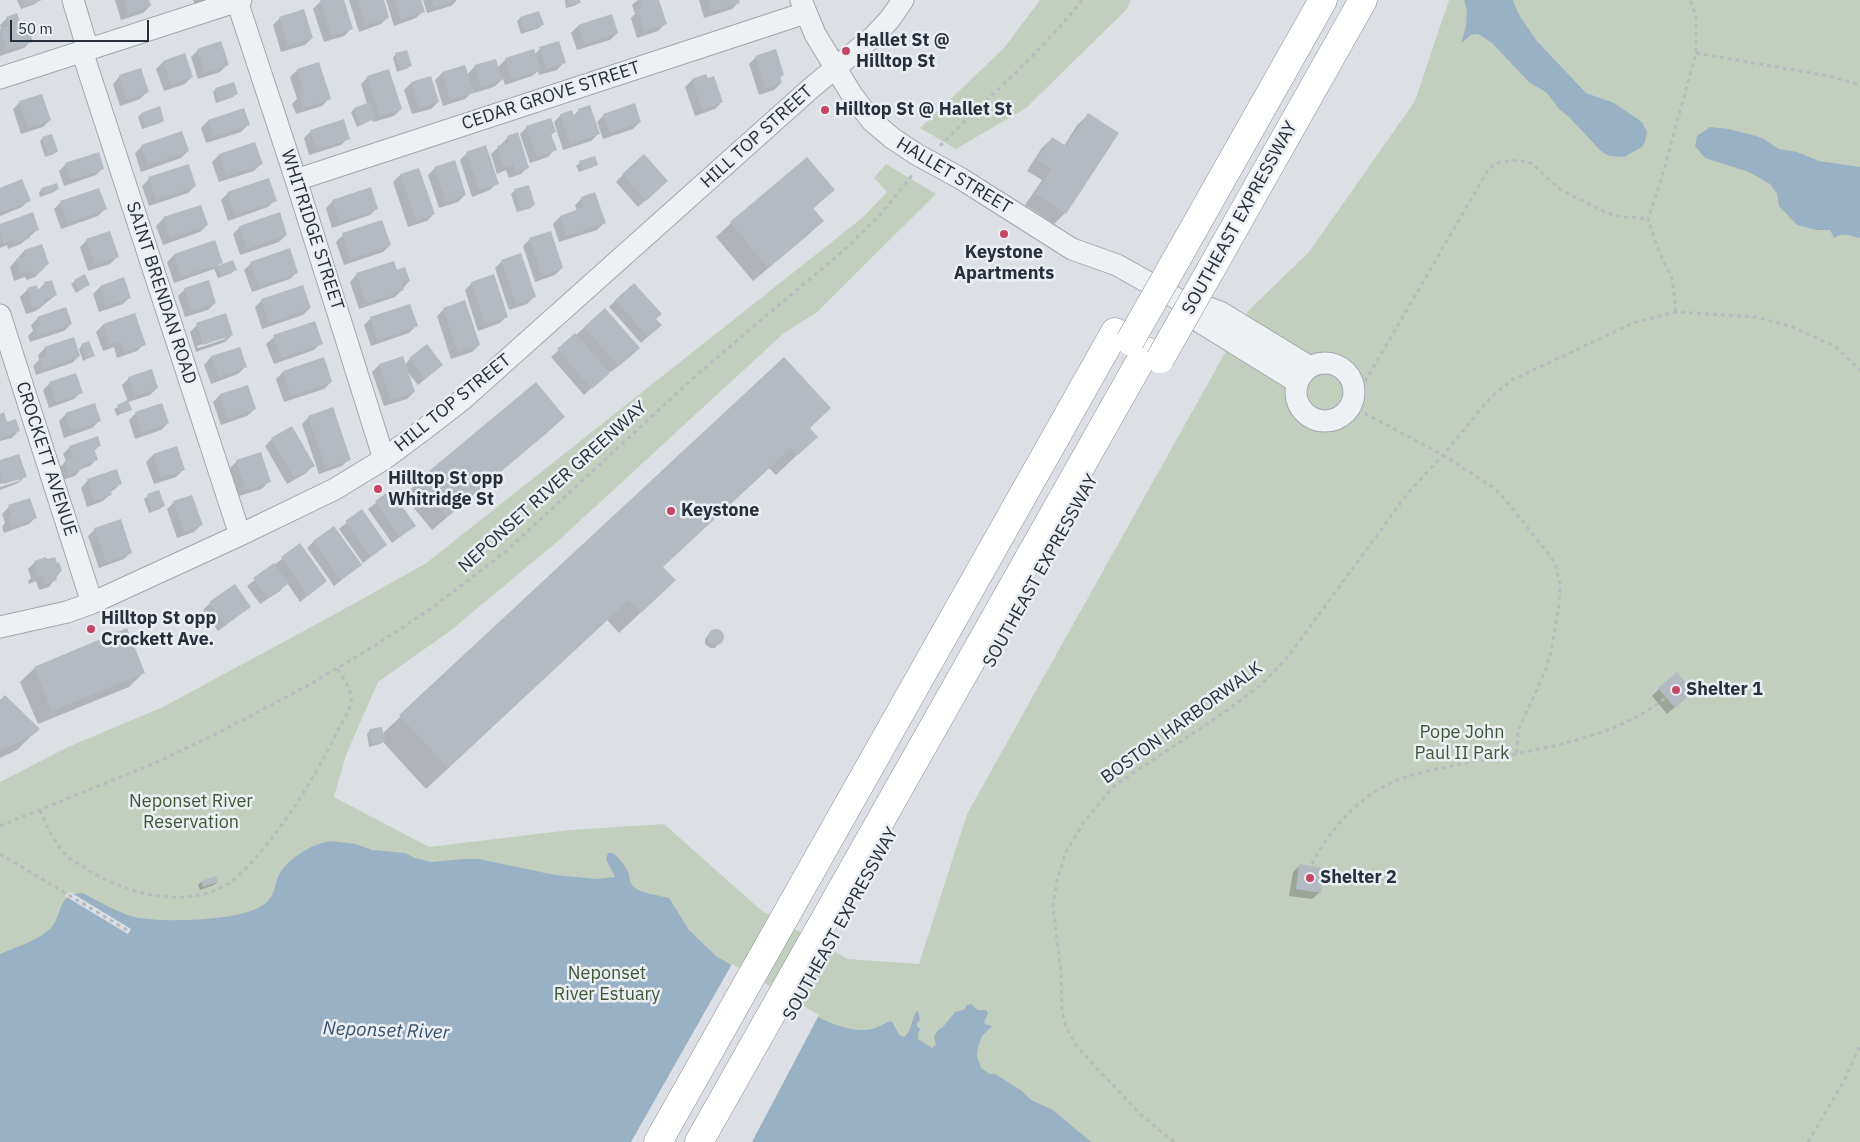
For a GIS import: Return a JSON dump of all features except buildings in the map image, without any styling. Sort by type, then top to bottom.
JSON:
[{"type":"highway","name":"SOUTHEAST EXPRESSWAY","points":[[718,1142],[805,935],[1188,258],[1304,0]]},
{"type":"highway","points":[[1188,258],[1323,0]]},
{"type":"highway","points":[[1188,258],[1344,0]]},
{"type":"highway","name":"SOUTHEAST EXPRESSWAY","points":[[658,1142],[805,935],[1188,258],[1363,0]]},
{"type":"highway","points":[[677,1142],[805,935]]},
{"type":"highway","points":[[699,1142],[805,935]]},
{"type":"street","name":"SAINT BRENDAN ROAD","points":[[73,0],[85,51],[240,535]]},
{"type":"street","points":[[836,68],[882,28],[903,0]]},
{"type":"street","points":[[0,78],[239,1]]},
{"type":"street","name":"WHITRIDGE STREET","points":[[239,1],[384,459]]},
{"type":"street","name":"HALLET STREET","points":[[803,6],[815,34],[865,113],[878,127],[899,144],[960,178],[1072,249],[1117,265],[1181,301],[1201,305],[1220,312],[1304,374]]},
{"type":"street","name":"CEDAR GROVE STREET","points":[[296,180],[803,6]]},
{"type":"street","name":"HILL TOP STREET","points":[[0,627],[67,612],[92,603],[335,489],[384,459],[462,400],[810,89],[836,68]]},
{"type":"street","name":"CROCKETT AVENUE","points":[[0,315],[92,603]]},
{"type":"street","points":[[1319,363],[1329,363],[1338,366],[1346,372],[1354,388],[1354,398],[1346,413],[1334,421],[1326,422],[1311,419],[1299,407],[1295,390],[1304,374],[1319,363]]},
{"type":"path","points":[[942,144],[1027,61],[1082,0]]},
{"type":"path","points":[[1676,312],[1672,278],[1659,252],[1648,219],[1662,177],[1696,53],[1696,16],[1690,0]]},
{"type":"path","points":[[1696,53],[1829,76],[1860,85]]},
{"type":"path","points":[[1517,753],[1518,732],[1552,652],[1560,594],[1556,566],[1551,556],[1510,504],[1494,488],[1443,455],[1351,406],[1488,170],[1496,163],[1518,160],[1531,163],[1561,190],[1602,210],[1616,216],[1648,219]]},
{"type":"path","name":"NEPONSET RIVER GREENWAY","points":[[0,826],[185,749],[277,703],[429,610],[505,552],[701,372],[844,250],[879,216],[912,175]]},
{"type":"path","name":"BOSTON HARBORWALK","points":[[1174,1142],[1143,1117],[1078,1048],[1066,1028],[1062,1011],[1061,975],[1053,905],[1056,880],[1066,852],[1083,823],[1114,786],[1261,685],[1287,658],[1408,493],[1443,455],[1490,398],[1512,380],[1633,323],[1676,312],[1756,317],[1793,327],[1836,346],[1860,370]]},
{"type":"path","points":[[40,810],[52,837],[67,856],[117,886],[156,896],[181,897],[214,891],[230,883],[254,860],[284,823],[325,757],[351,702],[350,689],[337,668]]},
{"type":"path","points":[[1312,864],[1324,843],[1345,817],[1362,801],[1384,786],[1423,773],[1549,748],[1630,720],[1664,699]]},
{"type":"path","points":[[0,854],[127,930]]},
{"type":"path","points":[[1808,1142],[1845,1079],[1860,1046]]},
{"type":"green space","points":[[1040,0],[1131,0],[1126,10],[1026,108],[956,149],[920,128],[1004,48]]},
{"type":"green space","name":"Pope John Paul II Park","points":[[1449,0],[1860,0],[1860,1142],[0,1142],[0,782],[68,747],[163,707],[425,564],[862,218],[887,192],[874,178],[886,164],[936,194],[816,313],[784,333],[558,541],[450,631],[378,682],[346,755],[334,797],[429,847],[570,830],[664,824],[762,911],[848,959],[919,964],[967,814],[1249,310],[1309,252],[1415,101]]},
{"type":"water","points":[[1464,0],[1513,0],[1518,13],[1536,40],[1586,93],[1614,103],[1642,122],[1647,132],[1642,147],[1624,157],[1609,156],[1601,151],[1560,110],[1546,92],[1530,83],[1492,43],[1475,34],[1461,43],[1466,27],[1467,11]]},
{"type":"water","points":[[1710,127],[1729,129],[1756,136],[1779,149],[1797,152],[1819,161],[1860,167],[1860,238],[1844,235],[1834,238],[1830,230],[1816,230],[1797,225],[1779,206],[1777,194],[1770,184],[1749,172],[1705,158],[1695,146],[1697,136]]},
{"type":"water","name":"Neponset River Estuary","points":[[330,841],[356,844],[372,850],[405,853],[431,862],[479,859],[555,875],[597,879],[615,877],[606,859],[608,853],[613,853],[625,867],[634,887],[646,893],[669,898],[689,930],[716,956],[828,1022],[855,1030],[868,1030],[890,1021],[899,1035],[904,1037],[918,1011],[920,1020],[917,1026],[921,1030],[918,1032],[918,1039],[932,1048],[936,1045],[934,1037],[938,1030],[943,1027],[955,1012],[964,1010],[967,1005],[971,1004],[978,1010],[986,1010],[988,1013],[984,1022],[992,1026],[982,1036],[978,1047],[977,1056],[981,1068],[990,1074],[995,1074],[1022,1091],[1031,1100],[1053,1110],[1091,1142],[0,1142],[0,954],[33,940],[50,929],[64,901],[74,894],[82,893],[121,912],[146,919],[183,920],[225,917],[258,908],[268,901],[282,870],[293,858],[315,845]]},
{"type":"pier","points":[[70,892],[131,929],[128,934],[65,896]]},
{"type":"pier","points":[[732,964],[819,1015],[752,1142],[631,1142]]},
{"type":"place","name":"Hallet St @ Hilltop St","points":[[846,51]]},
{"type":"place","name":"Hilltop St @ Hallet St","points":[[825,110]]},
{"type":"place","name":"Keystone Apartments","points":[[1004,234]]},
{"type":"place","name":"Hilltop St opp Whitridge St","points":[[378,489]]},
{"type":"place","name":"Keystone","points":[[671,511]]},
{"type":"place","name":"Hilltop St opp Crockett Ave.","points":[[91,629]]},
{"type":"place","name":"Shelter 1","points":[[1676,690]]},
{"type":"place","name":"Shelter 2","points":[[1310,878]]},
{"type":"park label","name":"Neponset River Reservation","points":[[191,812]]},
{"type":"water label","name":"Neponset River","points":[[386,1031]]}]
